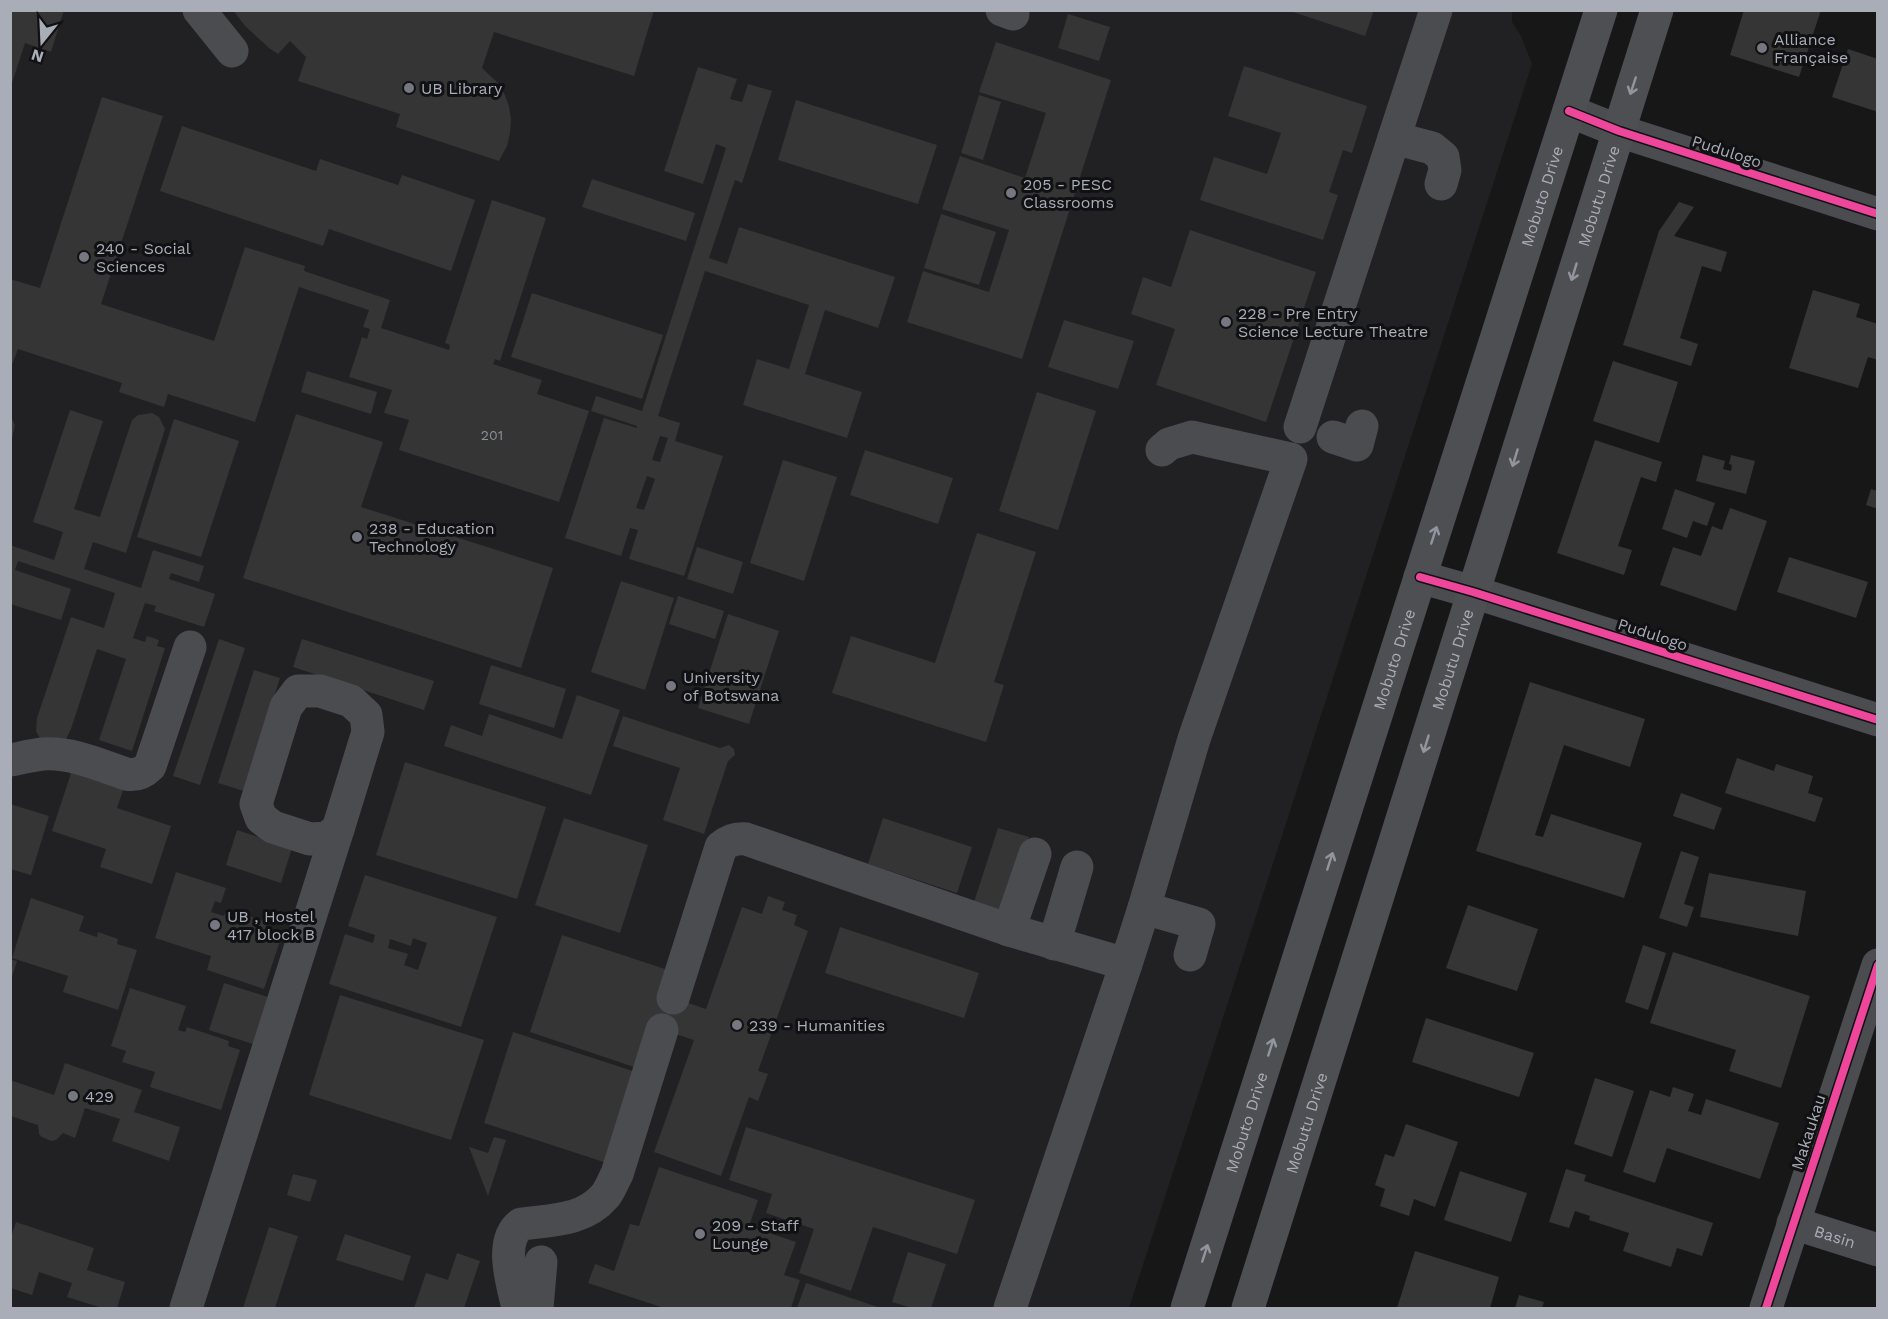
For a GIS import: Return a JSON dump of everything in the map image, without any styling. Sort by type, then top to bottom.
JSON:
[{"type":"main road","name":"Mobutu Drive","points":[[1248,1308],[1657,10]]},
{"type":"main road","points":[[1599,18],[1647,42]]},
{"type":"main road","name":"Mobuto Drive","points":[[1187,1308],[1599,18]]},
{"type":"street","points":[[199,10],[232,51]]},
{"type":"street","points":[[1300,427],[1436,10]]},
{"type":"street","name":"Pudulogo","points":[[1569,111],[1619,131],[1878,214]]},
{"type":"street","points":[[1394,138],[1432,148],[1443,157],[1445,170],[1441,184]]},
{"type":"street","points":[[1010,1308],[1126,964],[1194,739],[1291,459],[1211,453],[1192,437],[1168,444],[1162,450]]},
{"type":"street","name":"Pudulogo","points":[[1420,577],[1878,720]]},
{"type":"street","points":[[10,760],[42,754],[59,754],[126,774],[139,774],[146,770],[150,766],[190,647]]},
{"type":"street","points":[[186,1308],[338,829],[368,732],[366,715],[351,701],[320,691],[298,691],[286,707],[256,804],[261,818],[273,827],[310,839],[327,838],[338,829]]},
{"type":"street","points":[[673,998],[721,847],[731,840],[746,839],[1054,945],[1126,964]]},
{"type":"street","points":[[1009,930],[1035,854]]},
{"type":"street","points":[[1054,945],[1077,867]]},
{"type":"street","points":[[1144,908],[1199,924],[1190,955]]},
{"type":"street","name":"Makaukau","points":[[1766,1308],[1878,965]]},
{"type":"street","points":[[518,1308],[509,1264],[512,1236],[516,1228],[522,1224],[570,1218],[582,1214],[606,1195],[616,1174],[662,1030]]},
{"type":"street","name":"Basin","points":[[1793,1222],[1878,1250]]},
{"type":"street","points":[[537,1308],[542,1262]]},
{"type":"shaded area","name":"University of Botswana","points":[[10,11],[1512,11],[1512,22],[1521,36],[1532,64],[1129,1308],[11,1308]]},
{"type":"building","points":[[10,10],[64,10],[51,52],[25,43],[11,86]]},
{"type":"building","name":"UB Library","points":[[233,10],[654,10],[634,76],[494,32],[482,68],[497,82],[504,93],[511,120],[507,146],[499,161],[396,127],[400,114],[298,81],[306,57],[290,41],[278,54],[245,26]]},
{"type":"building","points":[[1287,10],[1374,10],[1365,36]]},
{"type":"building","points":[[1744,10],[1821,10],[1799,77],[1730,55]]},
{"type":"building","points":[[1068,14],[1110,27],[1099,61],[1058,48]]},
{"type":"building","name":"205 - PESC Classrooms","points":[[996,42],[1111,80],[1022,359],[907,322],[923,271],[989,292],[1009,230],[942,209],[960,156],[1025,178],[1046,113],[979,92]]},
{"type":"building","points":[[1848,49],[1878,59],[1878,112],[1832,97]]},
{"type":"building","points":[[1244,66],[1367,106],[1352,153],[1343,150],[1329,192],[1338,195],[1323,240],[1200,200],[1214,157],[1267,174],[1281,133],[1228,116]]},
{"type":"building","points":[[698,67],[737,79],[730,99],[742,102],[748,84],[772,91],[742,183],[735,180],[709,258],[727,264],[739,227],[895,277],[878,328],[825,310],[805,374],[862,392],[847,438],[743,405],[757,359],[789,369],[809,305],[705,271],[658,416],[680,423],[675,441],[723,456],[684,576],[629,559],[638,530],[630,528],[621,556],[565,538],[604,418],[637,428],[637,426],[591,411],[596,396],[642,411],[726,148],[716,144],[703,184],[664,171]],"holes":[[[660,436],[668,438],[660,462],[652,460]],[[647,476],[655,479],[644,510],[636,508]]]},
{"type":"building","points":[[979,95],[1001,102],[983,160],[961,153]]},
{"type":"building","points":[[102,97],[163,116],[101,304],[214,341],[245,247],[305,266],[304,271],[390,300],[381,328],[449,350],[450,345],[445,343],[492,200],[546,218],[500,361],[495,359],[493,364],[542,380],[537,394],[589,411],[559,502],[399,450],[409,420],[384,413],[392,390],[349,377],[362,337],[367,339],[370,329],[363,327],[369,310],[299,287],[255,422],[168,394],[164,407],[119,392],[122,383],[18,349],[10,370],[10,279],[40,288]]},
{"type":"building","points":[[796,100],[937,145],[918,204],[778,160]]},
{"type":"building","points":[[182,126],[316,171],[320,159],[398,185],[402,175],[475,200],[451,271],[329,229],[323,246],[160,191]]},
{"type":"building","points":[[592,179],[695,213],[686,241],[582,207]]},
{"type":"building","points":[[1679,202],[1694,207],[1674,236],[1727,252],[1721,272],[1702,266],[1680,338],[1698,344],[1691,366],[1623,345],[1659,231]]},
{"type":"building","points":[[941,214],[996,232],[979,285],[924,268]]},
{"type":"building","name":"228 - Pre Entry Science Lecture Theatre","points":[[1190,230],[1316,272],[1266,422],[1156,385],[1175,329],[1131,314],[1143,277],[1171,287]]},
{"type":"building","points":[[1813,290],[1860,304],[1856,317],[1878,324],[1878,360],[1868,357],[1858,388],[1789,368]]},
{"type":"building","points":[[532,293],[663,335],[642,399],[511,357]]},
{"type":"building","points":[[1064,320],[1134,341],[1118,389],[1048,367]]},
{"type":"building","points":[[1613,361],[1678,382],[1659,443],[1593,421]]},
{"type":"building","points":[[307,371],[377,392],[371,414],[301,392]]},
{"type":"building","points":[[1037,392],[1096,411],[1058,530],[999,511]]},
{"type":"building","points":[[70,410],[103,421],[74,509],[100,517],[132,420],[138,415],[152,413],[159,417],[165,429],[126,553],[93,542],[84,569],[141,588],[153,550],[204,566],[199,582],[171,573],[169,579],[215,594],[204,627],[154,611],[156,606],[145,603],[133,638],[145,642],[147,636],[159,640],[157,646],[165,648],[132,751],[99,740],[126,659],[97,649],[66,739],[42,742],[36,731],[37,718],[71,617],[104,628],[115,593],[18,561],[15,570],[71,589],[61,620],[10,604],[10,545],[54,560],[63,532],[33,522]]},
{"type":"building","name":"238 - Education Technology","points":[[296,414],[383,442],[361,507],[553,568],[521,668],[243,578]]},
{"type":"building","points":[[10,415],[15,425],[11,443],[10,443]]},
{"type":"building","points":[[174,419],[239,441],[201,557],[137,537]]},
{"type":"building","points":[[1595,440],[1662,462],[1656,482],[1641,477],[1618,546],[1632,550],[1624,575],[1557,553]]},
{"type":"building","points":[[865,450],[953,478],[938,524],[850,495]]},
{"type":"building","points":[[1703,455],[1725,461],[1723,469],[1731,471],[1732,465],[1729,464],[1731,455],[1755,461],[1746,494],[1696,481]]},
{"type":"building","points":[[783,460],[837,477],[804,581],[750,563]]},
{"type":"building","points":[[1675,489],[1715,503],[1707,526],[1693,521],[1687,538],[1662,529]]},
{"type":"building","points":[[1871,489],[1878,491],[1878,509],[1866,505]]},
{"type":"building","points":[[1730,508],[1767,521],[1736,611],[1660,585],[1673,547],[1701,556],[1712,526],[1722,530]]},
{"type":"building","points":[[977,533],[1036,552],[994,682],[1004,685],[986,742],[832,693],[851,636],[935,663]]},
{"type":"building","points":[[697,547],[743,562],[733,594],[687,579]]},
{"type":"building","points":[[1789,557],[1868,582],[1856,618],[1777,592]]},
{"type":"building","points":[[621,581],[674,598],[645,690],[591,672]]},
{"type":"building","points":[[678,596],[724,611],[715,639],[669,624]]},
{"type":"building","points":[[728,614],[779,631],[749,724],[698,708]]},
{"type":"building","points":[[219,639],[245,648],[200,785],[173,776]]},
{"type":"building","points":[[302,639],[434,681],[424,710],[293,667]]},
{"type":"building","points":[[491,665],[566,689],[554,728],[479,704]]},
{"type":"building","points":[[254,670],[280,678],[244,791],[218,783]]},
{"type":"building","points":[[1530,682],[1645,719],[1630,767],[1564,745],[1535,835],[1543,837],[1551,814],[1642,843],[1624,898],[1476,851]]},
{"type":"building","points":[[577,695],[620,710],[591,795],[444,746],[451,725],[482,736],[489,714],[562,739]]},
{"type":"building","points":[[623,716],[720,748],[729,745],[734,749],[735,755],[728,761],[704,834],[663,820],[680,768],[613,746]]},
{"type":"building","points":[[1737,758],[1774,771],[1776,764],[1813,776],[1808,793],[1823,798],[1815,822],[1725,793]]},
{"type":"building","points":[[405,762],[546,807],[517,899],[376,855]]},
{"type":"building","points":[[72,770],[124,787],[117,808],[171,826],[152,884],[100,867],[106,849],[52,831]]},
{"type":"building","points":[[1681,793],[1722,808],[1714,830],[1673,816]]},
{"type":"building","points":[[10,804],[49,816],[31,875],[10,869]]},
{"type":"building","points":[[564,818],[648,845],[620,933],[535,905]]},
{"type":"building","points":[[883,818],[972,847],[957,893],[868,864]]},
{"type":"building","points":[[998,828],[1029,837],[1004,914],[973,905]]},
{"type":"building","points":[[237,830],[292,848],[281,883],[226,865]]},
{"type":"building","points":[[1681,851],[1699,857],[1684,904],[1694,907],[1687,927],[1659,918]]},
{"type":"building","points":[[176,872],[226,888],[221,903],[215,901],[211,912],[224,916],[227,909],[267,922],[265,930],[282,935],[264,989],[207,970],[211,956],[155,938]]},
{"type":"building","points":[[1709,873],[1806,891],[1798,936],[1700,917]]},
{"type":"building","points":[[365,875],[497,917],[461,1027],[329,984],[345,934],[373,943],[375,935],[348,926]],"holes":[[[413,938],[427,943],[418,970],[404,965],[408,954],[388,948],[390,939],[411,946]]]},
{"type":"building","points":[[768,896],[785,902],[782,910],[797,915],[794,925],[808,931],[758,1071],[768,1074],[758,1101],[749,1097],[721,1176],[654,1152],[694,1040],[653,1027],[640,1069],[530,1032],[562,935],[671,971],[673,998],[706,1009],[742,907],[762,914]]},
{"type":"building","points":[[31,898],[84,916],[79,931],[97,937],[98,932],[118,939],[117,944],[137,950],[118,1010],[63,992],[68,976],[12,958]]},
{"type":"building","points":[[1468,905],[1538,929],[1517,991],[1446,968]]},
{"type":"building","points":[[840,927],[979,973],[964,1018],[825,973]]},
{"type":"building","points":[[1643,945],[1666,953],[1648,1010],[1625,1002]]},
{"type":"building","points":[[1673,952],[1810,996],[1781,1088],[1729,1071],[1736,1050],[1650,1023]]},
{"type":"building","points":[[10,959],[17,961],[11,980],[10,980]]},
{"type":"building","points":[[224,983],[277,1000],[262,1047],[209,1030]]},
{"type":"building","points":[[130,988],[186,1006],[178,1030],[185,1032],[187,1027],[229,1041],[228,1046],[240,1050],[221,1110],[150,1087],[155,1072],[122,1062],[126,1051],[111,1046]]},
{"type":"building","points":[[340,995],[484,1040],[451,1140],[309,1095]]},
{"type":"building","points":[[1426,1018],[1534,1053],[1519,1097],[1412,1062]]},
{"type":"building","points":[[513,1032],[642,1074],[613,1165],[484,1123]]},
{"type":"building","points":[[65,1063],[142,1090],[134,1112],[180,1127],[169,1161],[112,1141],[120,1119],[85,1108],[75,1138],[63,1133],[56,1140],[51,1141],[39,1134],[38,1125],[10,1116],[10,1080],[54,1095]]},
{"type":"building","points":[[1595,1078],[1634,1091],[1612,1157],[1574,1144]]},
{"type":"building","points":[[1673,1087],[1694,1094],[1688,1111],[1701,1115],[1706,1099],[1779,1123],[1760,1179],[1667,1148],[1655,1183],[1623,1172],[1650,1090],[1670,1097]]},
{"type":"building","points":[[1406,1124],[1458,1142],[1435,1207],[1414,1199],[1409,1216],[1380,1206],[1385,1189],[1375,1185],[1385,1154],[1394,1157]]},
{"type":"building","points":[[746,1127],[975,1200],[957,1254],[873,1227],[851,1291],[799,1273],[814,1229],[766,1213],[772,1194],[729,1180]]},
{"type":"building","points":[[494,1137],[506,1140],[488,1196],[469,1147],[488,1153]]},
{"type":"building","name":"209 - Staff Lounge","points":[[659,1167],[758,1200],[749,1226],[796,1242],[784,1275],[800,1280],[791,1308],[664,1308],[588,1283],[595,1264],[614,1271],[630,1224],[639,1226]]},
{"type":"building","points":[[1566,1169],[1586,1175],[1584,1181],[1713,1223],[1702,1256],[1677,1248],[1671,1267],[1623,1251],[1629,1233],[1589,1220],[1590,1216],[1575,1211],[1569,1228],[1549,1222]]},
{"type":"building","points":[[1460,1171],[1527,1193],[1511,1242],[1444,1220]]},
{"type":"building","points":[[293,1174],[317,1180],[310,1202],[287,1195]]},
{"type":"building","points":[[16,1222],[94,1248],[87,1270],[125,1282],[117,1308],[102,1308],[67,1297],[72,1283],[39,1272],[32,1295],[10,1288],[10,1240]]},
{"type":"building","points":[[269,1227],[298,1236],[275,1308],[243,1308]]},
{"type":"building","points":[[345,1234],[411,1256],[403,1281],[336,1260]]},
{"type":"building","points":[[1415,1251],[1499,1277],[1490,1308],[1397,1308]]},
{"type":"building","points":[[908,1252],[946,1264],[931,1308],[912,1308],[892,1302]]},
{"type":"building","points":[[457,1253],[480,1261],[464,1308],[414,1308],[426,1273],[448,1280]]},
{"type":"building","points":[[806,1283],[881,1308],[797,1308]]},
{"type":"building","points":[[1519,1295],[1544,1302],[1542,1308],[1515,1308]]},
{"type":"cycle path","points":[[1569,111],[1619,131],[1878,214]]},
{"type":"cycle path","points":[[1420,577],[1878,720]]},
{"type":"cycle path","points":[[1766,1308],[1878,965]]},
{"type":"place","name":"Alliance Française","points":[[1762,48]]},
{"type":"place","name":"UB Library","points":[[409,88]]},
{"type":"place","name":"205 - PESC Classrooms","points":[[1011,193]]},
{"type":"place","name":"240 - Social Sciences","points":[[84,257]]},
{"type":"place","name":"228 - Pre Entry Science Lecture Theatre","points":[[1226,322]]},
{"type":"place","name":"238 - Education Technology","points":[[357,537]]},
{"type":"place","name":"University of Botswana","points":[[671,686]]},
{"type":"place","name":"UB , Hostel 417 block B","points":[[215,925]]},
{"type":"place","name":"239 - Humanities","points":[[737,1025]]},
{"type":"place","name":"429","points":[[73,1096]]},
{"type":"place","name":"209 - Staff Lounge","points":[[700,1234]]}]
